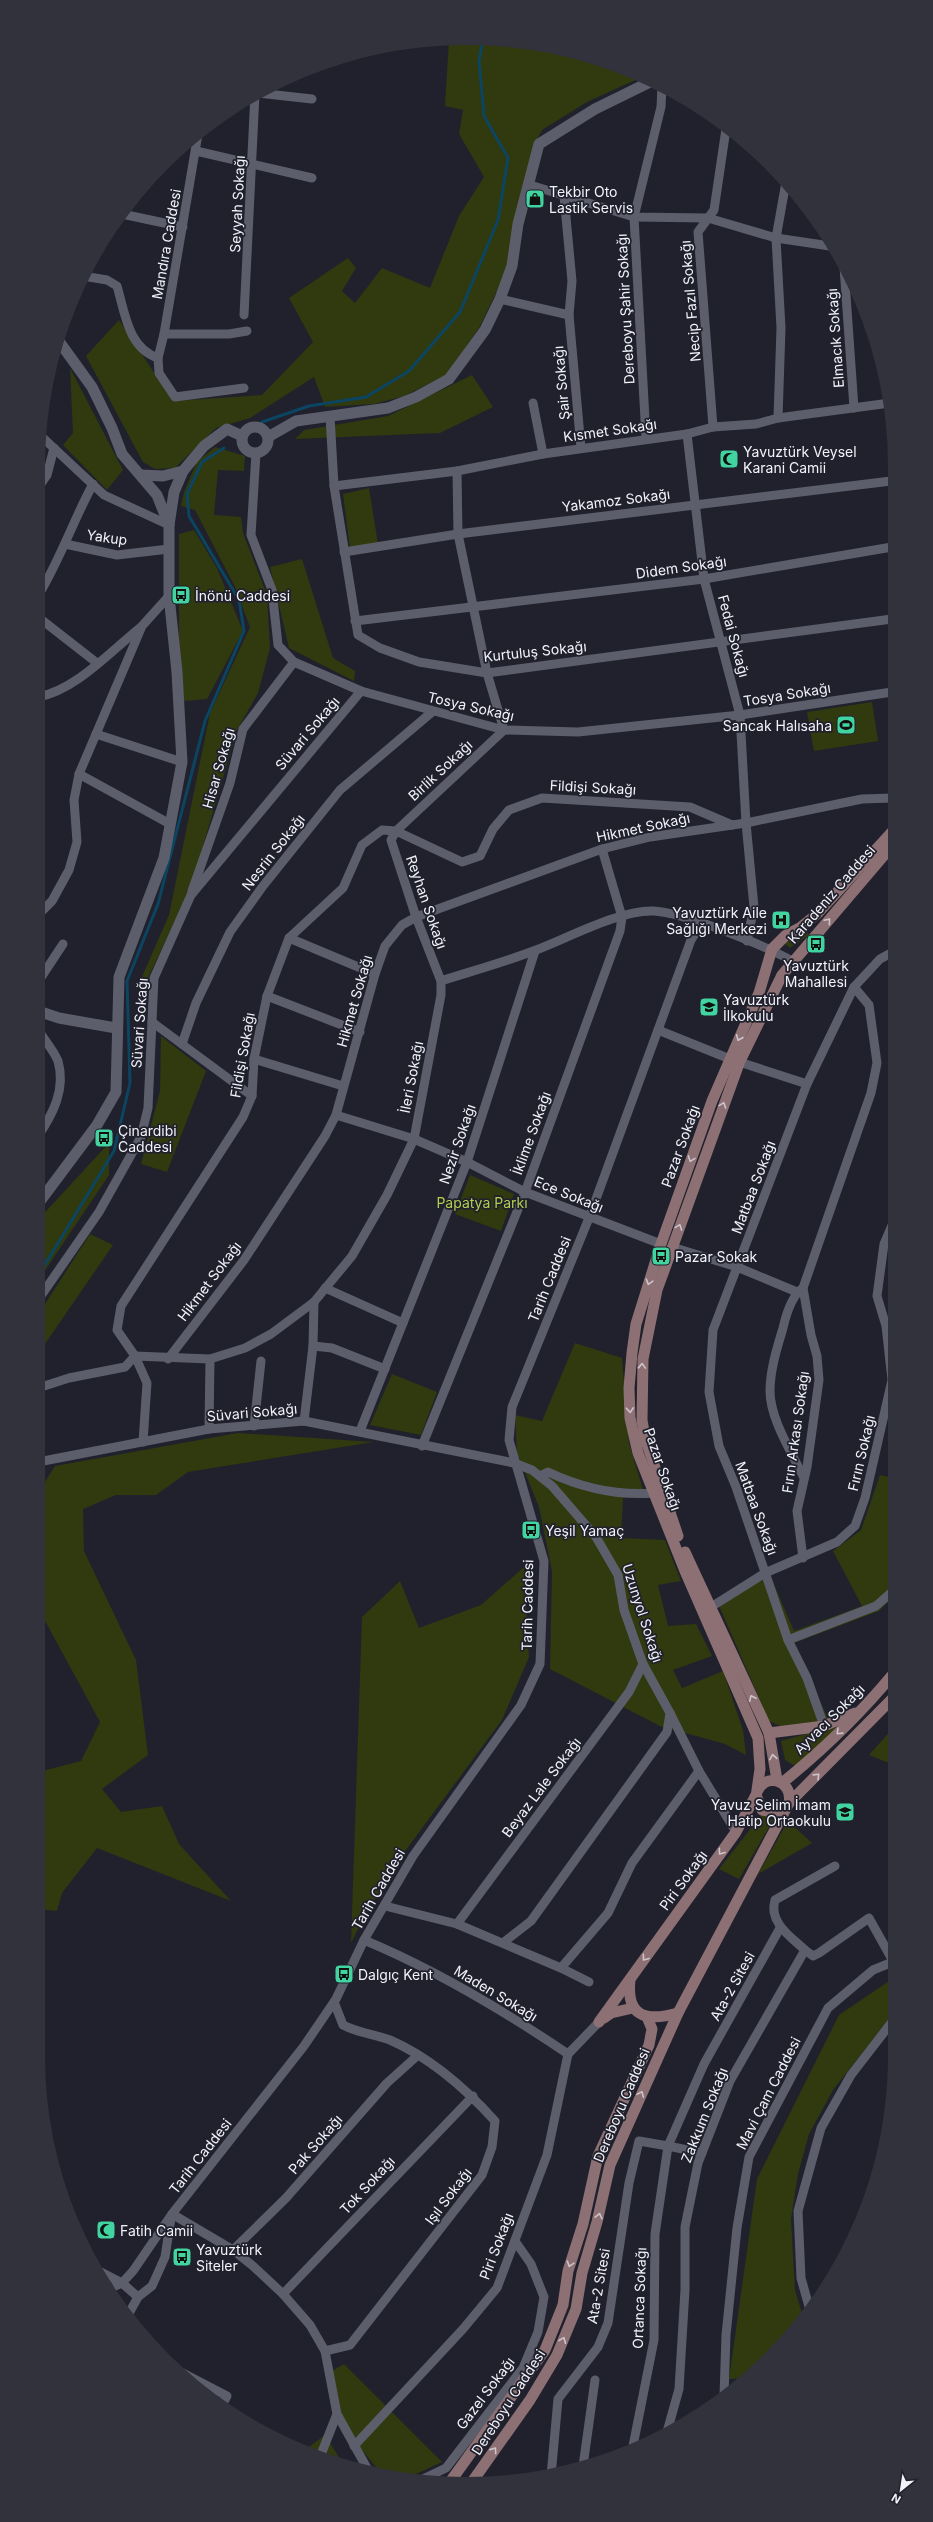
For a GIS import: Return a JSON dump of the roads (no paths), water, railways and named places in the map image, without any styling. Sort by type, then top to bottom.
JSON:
[{"type":"main road","name":"Karadeniz Caddesi","points":[[772,949],[786,935],[801,927],[817,914],[888,836]]},
{"type":"main road","name":"Karadeniz Caddesi","points":[[792,961],[888,851]]},
{"type":"main road","name":"Pazar Sokağı","points":[[772,949],[759,993],[656,1290],[648,1325],[643,1359],[642,1420],[645,1438],[680,1542],[769,1733],[780,1781]]},
{"type":"main road","name":"Pazar Sokağı","points":[[757,1793],[760,1770],[758,1738],[638,1452],[630,1418],[629,1388],[636,1324],[660,1244],[712,1101],[782,975],[792,961]]},
{"type":"main road","name":"Ayvacı Sokağı","points":[[780,1781],[805,1765],[861,1710],[888,1680]]},
{"type":"main road","points":[[787,1805],[789,1792],[780,1781],[765,1781],[757,1793],[758,1806],[766,1812],[777,1813],[787,1805],[888,1703]]},
{"type":"main road","points":[[769,1733],[824,1726],[861,1710]]},
{"type":"main road","name":"Piri Sokağı","points":[[599,2022],[736,1832],[757,1793]]},
{"type":"main road","name":"Dereboyu Caddesi","points":[[476,2477],[530,2400],[557,2355],[576,2309],[582,2274],[597,2222],[610,2165],[678,2013],[787,1805]]},
{"type":"main road","points":[[630,1980],[628,1999],[633,2008],[647,2017],[656,2018],[678,2013]]},
{"type":"main road","points":[[599,2022],[611,2013],[633,2008]]},
{"type":"main road","name":"Dereboyu Caddesi","points":[[454,2477],[545,2350],[563,2305],[568,2271],[583,2224],[598,2156],[650,2044],[652,2029],[647,2017]]},
{"type":"street","points":[[268,437],[296,420],[388,408],[416,398],[449,380],[485,330],[500,299],[512,266],[518,224],[530,185],[539,144],[595,109],[645,84]]},
{"type":"street","name":"Dereboyu Şahir Sokağı","points":[[646,438],[634,217],[661,107],[662,93]]},
{"type":"street","points":[[269,94],[312,99]]},
{"type":"street","name":"Seyyah Sokağı","points":[[244,315],[253,165],[255,102]]},
{"type":"street","name":"Necip Fazıl Sokağı","points":[[713,427],[698,232],[714,210],[725,134]]},
{"type":"street","name":"Mandıra Caddesi","points":[[158,358],[164,334],[197,143]]},
{"type":"street","points":[[196,151],[312,178]]},
{"type":"street","points":[[530,185],[634,217],[708,218],[776,238],[825,245]]},
{"type":"street","points":[[778,418],[781,328],[776,238],[784,191]]},
{"type":"street","name":"Şair Sokağı","points":[[564,196],[572,281],[569,316],[581,448]]},
{"type":"street","points":[[128,215],[183,227]]},
{"type":"street","points":[[90,277],[106,280],[116,286],[127,326],[146,354],[158,358],[159,373],[175,396],[244,388]]},
{"type":"street","name":"Elmacık Sokağı","points":[[845,280],[854,408]]},
{"type":"street","points":[[500,299],[569,316]]},
{"type":"street","points":[[164,334],[229,334],[247,331]]},
{"type":"street","points":[[62,346],[92,387],[112,428],[122,454],[157,495],[169,525]]},
{"type":"street","points":[[533,403],[543,454]]},
{"type":"street","name":"Kısmet Sokağı","points":[[334,486],[457,471],[543,454],[646,438],[687,434],[713,427],[756,424],[778,418],[883,404]]},
{"type":"street","name":"Kurtuluş Sokağı","points":[[330,416],[334,486],[358,635],[380,648],[420,662],[487,673],[888,620]]},
{"type":"street","points":[[255,427],[263,430],[268,437],[266,448],[256,453],[244,448],[242,436],[247,429],[255,427]]},
{"type":"street","points":[[45,1188],[97,1125],[116,1092],[116,1028],[119,977],[164,858],[182,762],[177,672],[169,596],[169,525],[174,492],[183,471],[204,446],[227,429],[242,436]]},
{"type":"street","name":"Fedai Sokağı","points":[[687,434],[704,579],[740,715],[746,823],[754,907],[747,941]]},
{"type":"street","points":[[46,441],[104,495],[169,525]]},
{"type":"street","points":[[45,478],[54,448]]},
{"type":"street","name":"Tosya Sokağı","points":[[256,453],[251,535],[272,590],[278,645],[294,662],[362,691],[432,712],[504,730],[578,732],[740,715],[888,693]]},
{"type":"street","points":[[141,475],[163,476],[183,471]]},
{"type":"street","points":[[457,471],[458,534],[487,673],[504,730]]},
{"type":"street","points":[[163,476],[174,492]]},
{"type":"street","name":"Yakamoz Sokağı","points":[[344,552],[458,534],[694,504],[764,498],[888,482]]},
{"type":"street","points":[[45,584],[52,573],[93,484]]},
{"type":"street","points":[[157,495],[174,492]]},
{"type":"street","name":"Yakup","points":[[65,544],[117,555],[169,549]]},
{"type":"street","name":"Didem Sokağı","points":[[355,621],[704,579],[888,548]]},
{"type":"street","points":[[45,694],[82,678],[97,663],[142,626],[169,596]]},
{"type":"street","points":[[45,622],[97,663]]},
{"type":"street","points":[[45,908],[52,901],[69,870],[78,842],[74,800],[79,774],[142,626]]},
{"type":"street","name":"Hisar Sokağı","points":[[191,895],[230,783],[243,729],[294,662]]},
{"type":"street","name":"Süvari Sokağı","points":[[45,1290],[99,1212],[141,1137],[148,1108],[154,978],[191,895],[362,691]]},
{"type":"street","name":"Nesrin Sokağı","points":[[182,1044],[196,1003],[230,932],[263,886],[340,790],[432,712]]},
{"type":"street","name":"Birlik Sokağı","points":[[396,831],[504,730]]},
{"type":"street","points":[[96,734],[182,762]]},
{"type":"street","points":[[79,774],[170,824]]},
{"type":"street","name":"Fildişi Sokağı","points":[[143,1442],[147,1383],[135,1356],[118,1330],[121,1306],[240,1123],[252,1096],[254,1059],[267,996],[289,938],[342,888],[362,845],[382,830],[396,831],[462,862],[480,856],[493,829],[509,810],[542,798],[690,807],[732,825]]},
{"type":"street","points":[[732,825],[862,799],[888,798]]},
{"type":"street","name":"Hikmet Sokağı","points":[[168,1359],[244,1260],[325,1136],[336,1115],[342,1086],[360,1032],[375,974],[385,946],[402,925],[416,917],[602,848],[650,837],[732,825]]},
{"type":"street","name":"Reyhan Sokağı","points":[[396,831],[391,840],[416,917],[441,981]]},
{"type":"street","points":[[602,848],[622,917]]},
{"type":"street","points":[[441,981],[535,951],[622,917],[653,911],[701,924],[772,949],[792,961]]},
{"type":"street","name":"İklime Sokağı","points":[[422,1446],[525,1192],[620,931],[622,917]]},
{"type":"street","name":"Tarih Caddesi","points":[[122,2283],[172,2214],[304,2046],[334,2002],[364,1940],[413,1856],[521,1705],[540,1664],[544,1561],[514,1463],[509,1440],[512,1407],[589,1218],[691,940],[701,924]]},
{"type":"street","points":[[289,938],[375,974]]},
{"type":"street","points":[[45,971],[63,944]]},
{"type":"street","name":"Nezir Sokağı","points":[[360,1431],[467,1162],[535,951]]},
{"type":"street","name":"Matbaa Sokağı","points":[[824,1726],[807,1678],[788,1640],[736,1486],[719,1446],[709,1392],[713,1330],[807,1084],[854,987],[880,959],[888,954]]},
{"type":"street","name":"İleri Sokağı","points":[[135,1356],[168,1359],[210,1359],[251,1344],[271,1334],[314,1302],[352,1256],[387,1195],[414,1139],[441,995],[441,981]]},
{"type":"street","points":[[804,1478],[780,1432],[770,1391],[776,1354],[785,1321],[800,1290],[871,1093],[877,1063],[870,1005],[854,987]]},
{"type":"street","points":[[267,996],[360,1032]]},
{"type":"street","points":[[45,1013],[59,1018],[116,1028]]},
{"type":"street","points":[[152,1022],[252,1096]]},
{"type":"street","points":[[658,1030],[735,1060],[807,1084]]},
{"type":"street","points":[[45,1041],[58,1061],[60,1089],[52,1116],[45,1126]]},
{"type":"street","points":[[254,1059],[342,1086]]},
{"type":"street","name":"Ece Sokağı","points":[[336,1115],[414,1139],[467,1162],[525,1192],[589,1218],[660,1244]]},
{"type":"street","name":"Fırın Sokağı","points":[[888,1235],[884,1244],[877,1296],[886,1326],[888,1344]]},
{"type":"street","points":[[672,1247],[737,1267],[800,1290]]},
{"type":"street","points":[[325,1288],[403,1322]]},
{"type":"street","name":"Fırın Arkası Sokağı","points":[[800,1290],[817,1356],[818,1380],[804,1478],[797,1512],[803,1558]]},
{"type":"street","points":[[304,1421],[313,1346],[314,1302]]},
{"type":"street","points":[[313,1346],[332,1348],[385,1368]]},
{"type":"street","points":[[45,1386],[69,1378],[125,1367],[135,1356]]},
{"type":"street","points":[[209,1429],[210,1359]]},
{"type":"street","points":[[254,1426],[261,1361]]},
{"type":"street","name":"Fırın Sokağı","points":[[711,1607],[765,1573],[803,1558],[837,1542],[855,1526],[865,1498],[888,1397]]},
{"type":"street","name":"Süvari Sokağı","points":[[45,1461],[209,1429],[304,1421],[360,1431],[422,1446],[514,1463]]},
{"type":"street","name":"Uzunyol Sokağı","points":[[514,1463],[540,1476],[596,1537],[618,1576],[624,1610],[643,1664],[670,1713],[699,1771],[736,1832]]},
{"type":"street","points":[[540,1476],[548,1472],[580,1486],[608,1492],[654,1493]]},
{"type":"street","points":[[788,1640],[876,1606],[888,1595]]},
{"type":"street","name":"Beyaz Lale Sokağı","points":[[457,1924],[629,1692],[643,1664]]},
{"type":"street","points":[[504,1942],[531,1921],[545,1902],[667,1732],[670,1713]]},
{"type":"street","points":[[561,1968],[608,1913],[632,1863],[699,1771]]},
{"type":"street","points":[[835,1866],[775,1900],[773,1908],[780,1928],[813,1956],[869,1918],[888,1951]]},
{"type":"street","points":[[385,1906],[457,1924],[504,1942],[589,1982]]},
{"type":"street","name":"Ata-2 Sitesi","points":[[668,2146],[704,2064],[780,1928]]},
{"type":"street","name":"Maden Sokağı","points":[[364,1940],[415,1962],[526,2025],[568,2054]]},
{"type":"street","name":"Zakkum Sokağı","points":[[669,2425],[679,2389],[685,2290],[685,2227],[702,2153],[730,2081],[805,1950]]},
{"type":"street","name":"Mavi Çam Caddesi","points":[[724,2389],[726,2335],[736,2236],[749,2157],[828,2008],[873,1970],[888,1964]]},
{"type":"street","name":"Işıl Sokağı","points":[[325,2351],[350,2345],[482,2175],[492,2147],[495,2121],[472,2096],[417,2056],[389,2040],[355,2031],[343,2025],[334,2002]]},
{"type":"street","points":[[568,2054],[599,2022]]},
{"type":"street","points":[[808,2303],[801,2278],[798,2211],[821,2128],[851,2075],[888,2027]]},
{"type":"street","name":"Piri Sokağı","points":[[354,2446],[463,2329],[497,2288],[547,2155],[568,2054]]},
{"type":"street","name":"Pak Sokağı","points":[[233,2250],[286,2198],[387,2083],[417,2056]]},
{"type":"street","name":"Tok Sokağı","points":[[283,2294],[472,2096]]},
{"type":"street","name":"Ata-2 Sitesi","points":[[552,2468],[558,2399],[598,2347],[608,2323],[629,2183],[639,2141],[702,2153]]},
{"type":"street","name":"Ortanca Sokağı","points":[[634,2442],[654,2340],[655,2234],[668,2146]]},
{"type":"street","points":[[172,2214],[233,2250],[283,2294],[310,2325],[325,2351],[337,2414],[365,2465]]},
{"type":"street","name":"Tarih Caddesi","points":[[131,2310],[138,2297],[152,2286],[165,2257],[172,2214]]},
{"type":"street","name":"Gazel Sokağı","points":[[432,2475],[446,2468],[524,2368],[538,2332],[544,2298],[531,2264],[514,2241]]},
{"type":"street","points":[[107,2275],[122,2283],[138,2297]]},
{"type":"street","points":[[114,2287],[122,2283]]},
{"type":"street","points":[[584,2461],[595,2380]]},
{"type":"street","points":[[202,2383],[226,2396],[224,2400]]},
{"type":"street","points":[[322,2452],[337,2414]]},
{"type":"waterway","points":[[262,422],[309,406],[366,397],[409,371],[460,312],[498,220],[508,158],[484,116],[479,61],[482,46]]},
{"type":"waterway","points":[[45,1264],[114,1151],[130,1083],[127,981],[158,904],[205,721],[244,631],[239,600],[189,516],[187,494],[202,462],[224,448]]},
{"type":"place","name":"Tekbir Oto Lastik Servis","points":[[535,199]]},
{"type":"place","name":"Yavuztürk Veysel Karani Camii","points":[[729,459]]},
{"type":"place","name":"İnönü Caddesi","points":[[181,595]]},
{"type":"place","name":"Sancak Halısaha","points":[[846,725]]},
{"type":"place","name":"Yavuztürk Aile Sağlığı Merkezi","points":[[781,920]]},
{"type":"place","name":"Yavuztürk Mahallesi","points":[[816,944]]},
{"type":"place","name":"Yavuztürk İlkokulu","points":[[709,1007]]},
{"type":"place","name":"Çinardibi Caddesi","points":[[104,1138]]},
{"type":"place","name":"Pazar Sokak","points":[[661,1256]]},
{"type":"place","name":"Yeşil Yamaç","points":[[531,1530]]},
{"type":"place","name":"Yavuz Selim İmam Hatip Ortaokulu","points":[[845,1812]]},
{"type":"place","name":"Dalgıç Kent","points":[[344,1974]]},
{"type":"place","name":"Fatih Camii","points":[[106,2230]]},
{"type":"place","name":"Yavuztürk Siteler","points":[[182,2257]]},
{"type":"park label","name":"Papatya Parkı","points":[[482,1202]]}]
